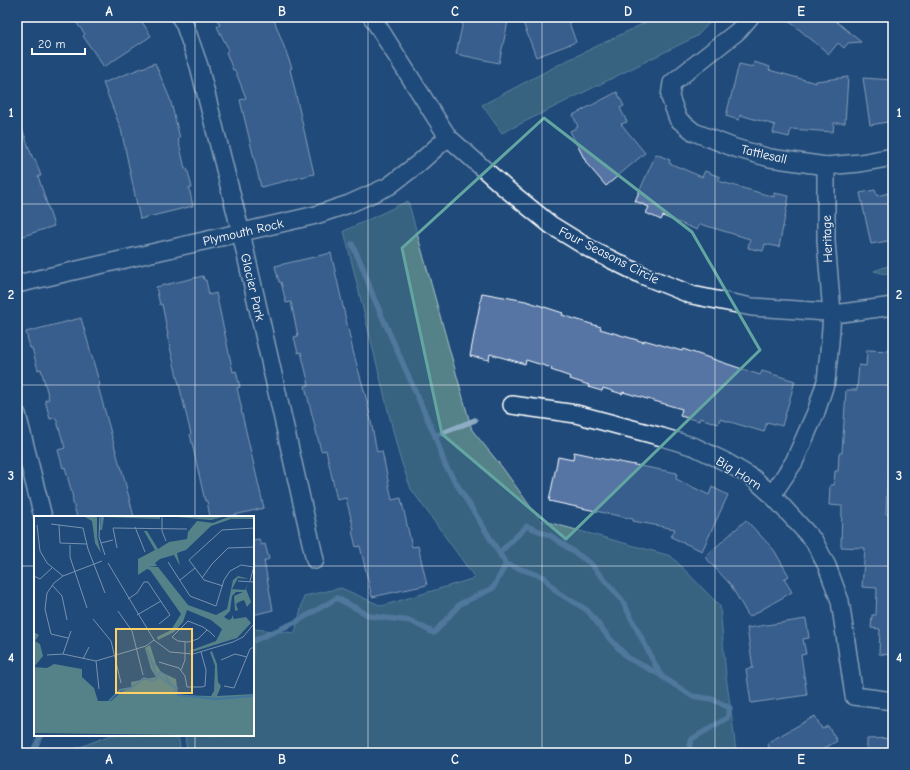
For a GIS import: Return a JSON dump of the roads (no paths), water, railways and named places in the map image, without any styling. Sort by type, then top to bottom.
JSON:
[{"type":"street","name":"Glacier Park","points":[[180,17],[184,23],[199,66],[241,233],[315,560]]},
{"type":"street","name":"Four Seasons Circle","points":[[372,17],[448,137],[504,187],[551,225],[590,249],[642,275],[692,295],[752,307],[842,313],[893,306]]},
{"type":"street","name":"Tattlesall","points":[[750,17],[738,31],[672,83],[670,97],[678,119],[694,132],[735,148],[770,158],[826,166],[860,163],[893,156]]},
{"type":"street","name":"Plymouth Rock","points":[[17,284],[316,215],[349,204],[389,186],[448,137]]},
{"type":"street","name":"Heritage","points":[[772,495],[794,462],[816,412],[826,381],[832,313],[826,241],[826,166]]},
{"type":"street","name":"Big Horn","points":[[512,405],[576,414],[695,447],[726,462],[753,478],[772,495],[814,541],[827,566],[840,601],[854,696],[893,701]]},
{"type":"street","points":[[17,414],[43,516]]},
{"type":"waterway","points":[[352,244],[363,268],[373,296],[435,436]]},
{"type":"waterway","points":[[254,641],[296,622],[337,598],[370,616],[411,621],[434,633],[460,604],[493,588],[506,564],[445,465],[435,436],[475,420]]},
{"type":"waterway","points":[[499,553],[527,526],[551,536],[590,563],[622,600],[661,676],[692,696],[712,699],[730,708],[727,718],[692,739],[688,753]]},
{"type":"waterway","points":[[506,564],[544,577],[557,592],[587,610],[610,639],[628,658],[661,675]]},
{"type":"waterway","points":[[32,753],[40,736]]}]
